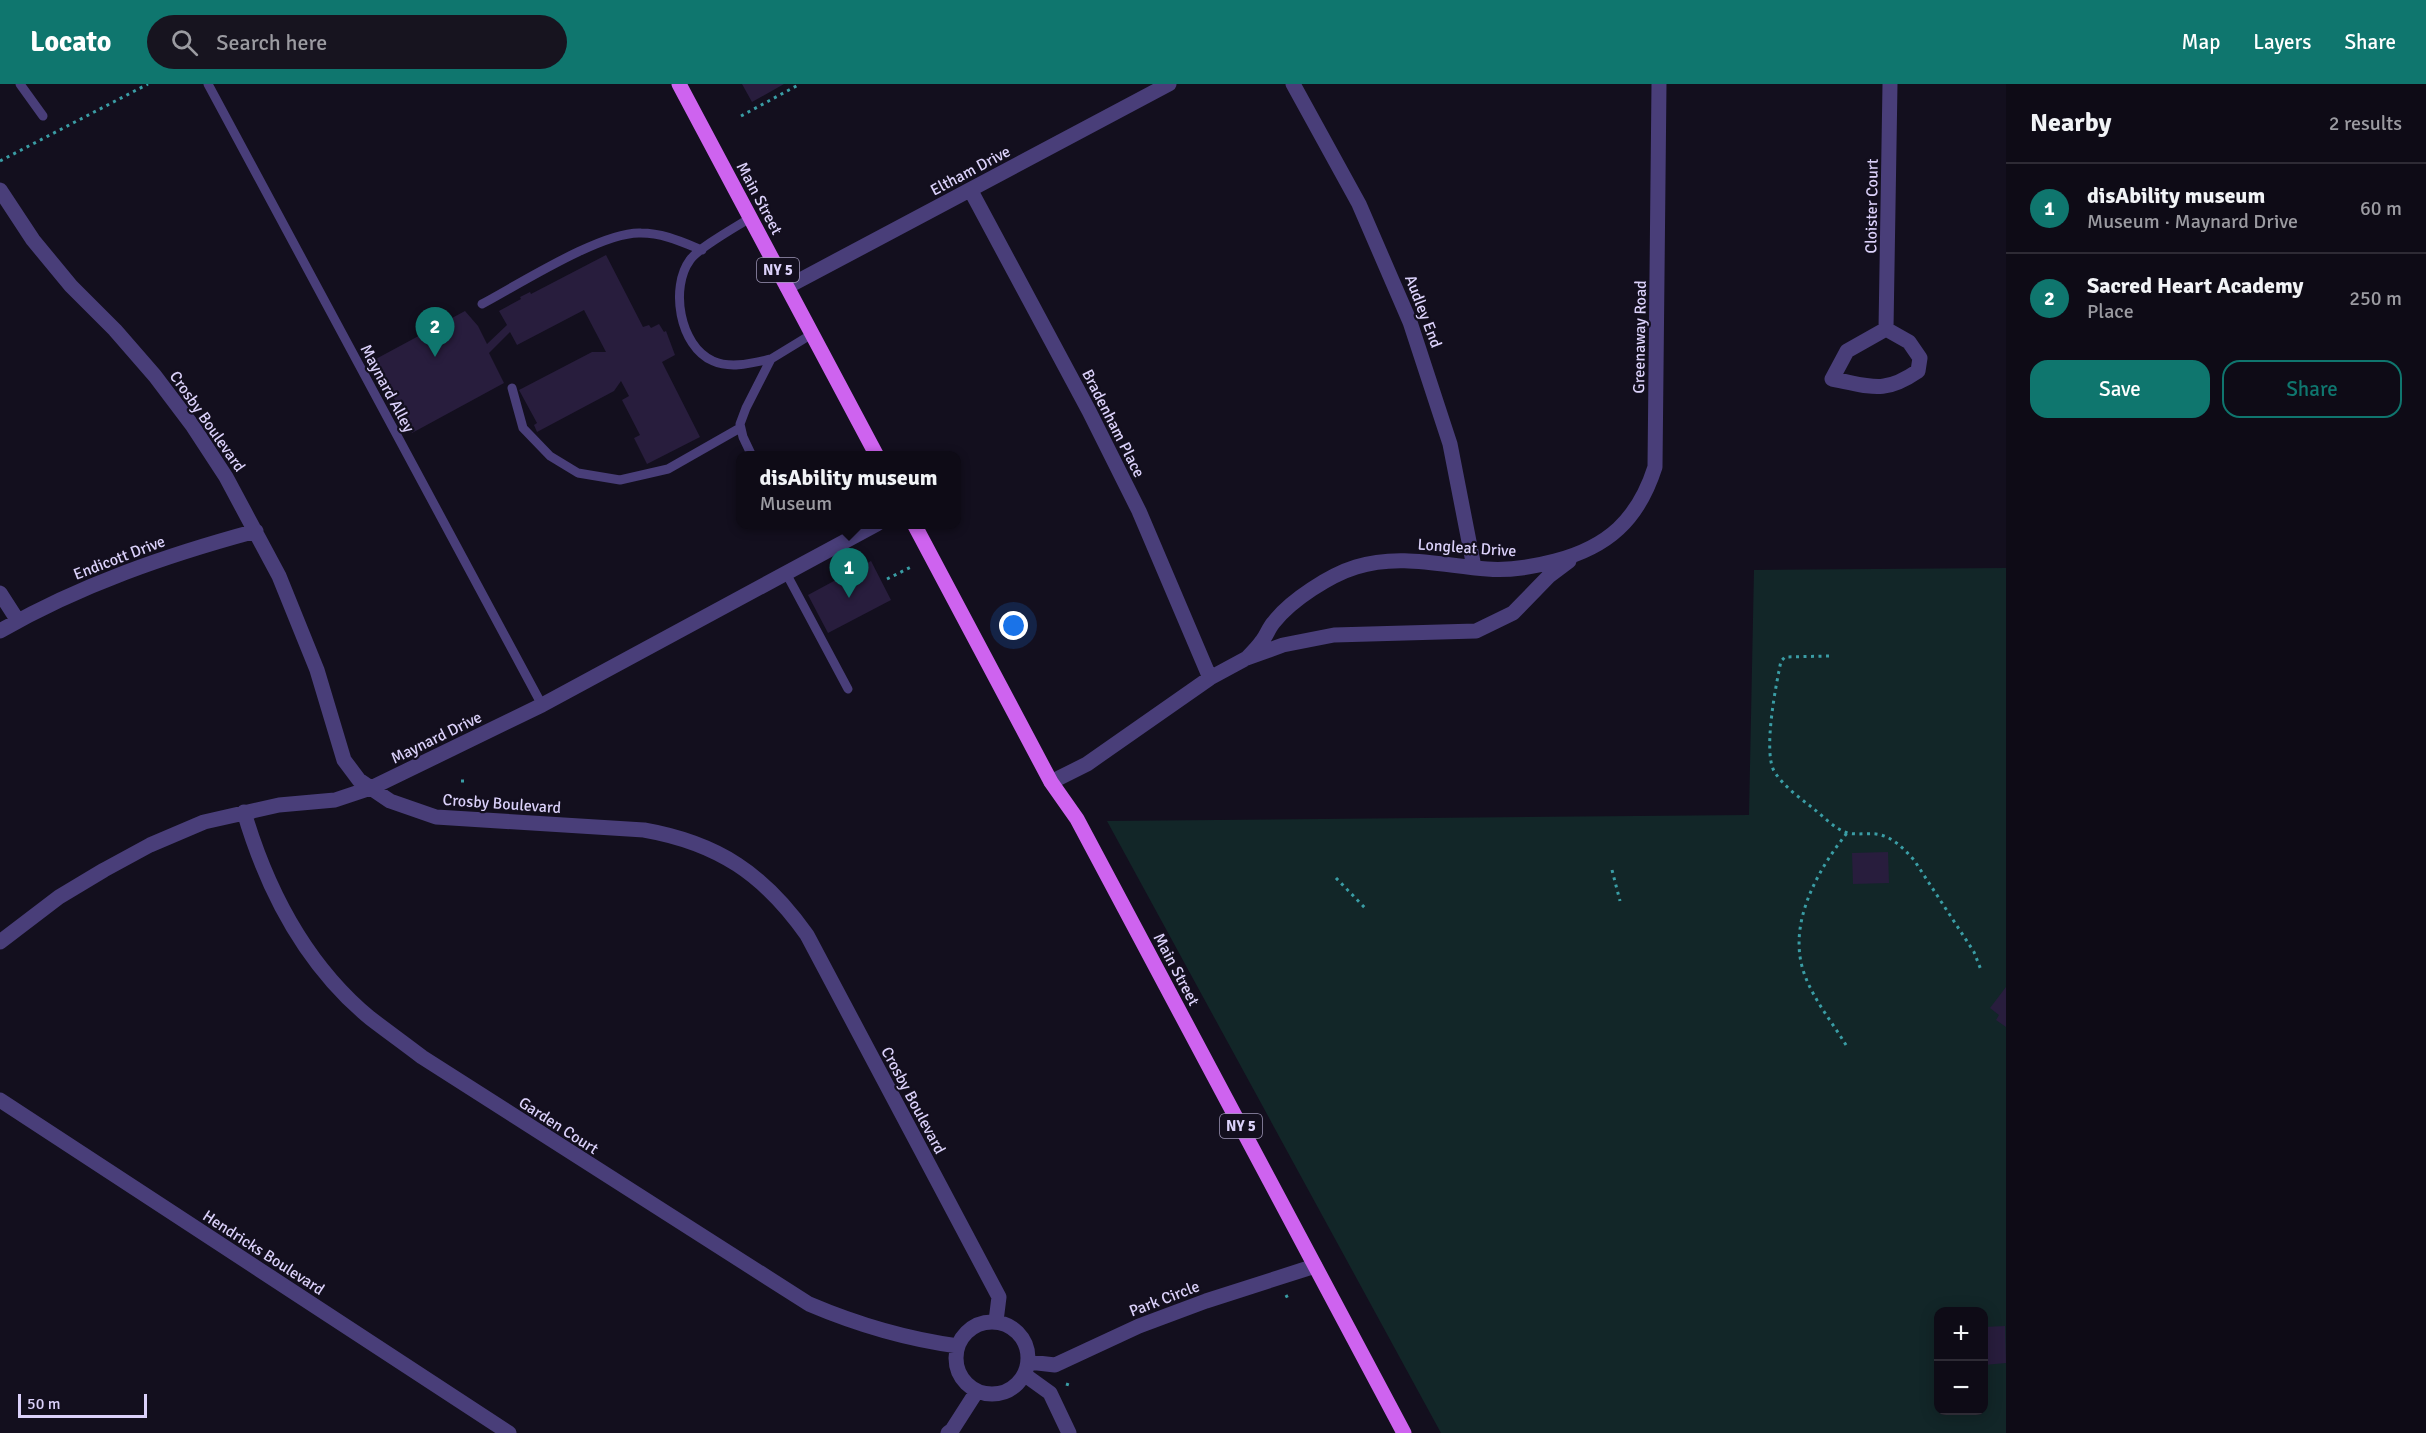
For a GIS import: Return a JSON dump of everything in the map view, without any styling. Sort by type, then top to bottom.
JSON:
[{"type":"main road","name":"Main Street","points":[[679,84],[874,451]]},
{"type":"main road","name":"Main Street","points":[[916,529],[1051,782],[1077,819],[1404,1433]]},
{"type":"street","name":"Eltham Drive","points":[[787,287],[1169,84]]},
{"type":"street","name":"Audley End","points":[[1293,84],[1359,204],[1410,322],[1450,444],[1474,567]]},
{"type":"street","name":"Greenaway Road","points":[[1577,555],[1608,538],[1626,523],[1640,504],[1655,467],[1659,84]]},
{"type":"street","name":"Cloister Court","points":[[1886,329],[1890,84]]},
{"type":"street","name":"Crosby Boulevard","points":[[0,190],[33,240],[71,286],[115,330],[155,376],[226,477],[256,531],[299,622],[317,670],[344,760],[359,780],[390,801],[436,817],[644,830],[673,835],[702,844],[728,858],[761,881],[790,910],[807,935],[999,1297],[996,1321]]},
{"type":"street","name":"Bradenham Place","points":[[971,191],[1089,411],[1139,511],[1210,678]]},
{"type":"street","points":[[1886,329],[1909,342],[1920,358],[1918,371],[1903,382],[1884,388],[1832,379],[1847,351],[1886,329]]},
{"type":"street","name":"Maynard Drive","points":[[0,942],[59,897],[122,860],[197,824],[279,805],[314,800],[335,800],[371,788],[542,705],[869,529]]},
{"type":"street","name":"Endicott Drive","points":[[0,632],[75,593],[134,568],[256,531]]},
{"type":"street","name":"Longleat Drive","points":[[1247,658],[1263,640],[1273,622],[1289,607],[1311,590],[1357,566],[1416,561],[1506,570],[1530,567],[1577,555]]},
{"type":"street","name":"Longleat Drive","points":[[1051,782],[1087,764],[1210,678],[1247,658],[1283,645],[1334,634],[1476,631],[1513,613],[1549,576],[1577,555]]},
{"type":"street","points":[[0,593],[18,621]]},
{"type":"street","name":"Garden Court","points":[[244,812],[274,895],[294,930],[342,991],[369,1017],[395,1037],[582,1161],[809,1304],[840,1317],[924,1341],[958,1346]]},
{"type":"street","name":"Hendricks Boulevard","points":[[0,1100],[508,1433]]},
{"type":"street","name":"Park Circle","points":[[1027,1369],[1056,1365],[1150,1322],[1206,1301],[1315,1266]]},
{"type":"street","points":[[996,1321],[1017,1330],[1024,1340],[1028,1350],[1027,1369],[1009,1391],[987,1394],[977,1391],[961,1377],[956,1356],[962,1337],[977,1324],[996,1321]]},
{"type":"street","points":[[1027,1369],[1050,1393],[1069,1433]]},
{"type":"street","points":[[948,1433],[977,1391]]},
{"type":"lane","points":[[20,84],[43,116]]},
{"type":"lane","name":"Maynard Alley","points":[[208,84],[542,705]]},
{"type":"lane","points":[[750,218],[691,258],[682,274],[680,312],[687,334],[702,353],[712,361],[730,366],[771,359],[812,334]]},
{"type":"lane","points":[[482,304],[595,244],[620,236],[639,232],[663,235],[702,250]]},
{"type":"lane","points":[[750,451],[740,424],[771,359]]},
{"type":"lane","points":[[512,388],[523,428],[550,456],[578,473],[620,480],[668,468],[741,428]]},
{"type":"lane","points":[[786,573],[848,689]]},
{"type":"path","points":[[0,161],[148,84]]},
{"type":"path","points":[[741,116],[800,84]]},
{"type":"path","points":[[836,563],[842,576]]},
{"type":"path","points":[[887,579],[913,566]]},
{"type":"path","points":[[1829,656],[1785,657],[1781,661],[1773,704],[1770,760],[1774,770],[1789,789],[1847,833],[1878,834],[1892,839],[1904,849],[1914,860],[1974,952],[1981,970]]},
{"type":"path","points":[[1846,1045],[1803,973],[1800,920],[1808,897],[1847,833]]},
{"type":"path","points":[[1612,870],[1620,901]]},
{"type":"path","points":[[1336,878],[1367,910]]},
{"type":"path","points":[[1286,1295],[1289,1301]]},
{"type":"green space","points":[[2006,568],[2006,1433],[1441,1433],[1107,821],[1749,815],[1754,570]]},
{"type":"building","points":[[742,84],[784,84],[752,102]]},
{"type":"building","points":[[606,255],[643,327],[649,325],[651,328],[659,324],[664,332],[666,331],[675,355],[662,362],[700,437],[647,464],[634,438],[640,435],[622,400],[629,396],[621,381],[614,391],[537,432],[534,425],[537,423],[519,390],[592,352],[606,352],[584,310],[517,345],[510,332],[489,353],[504,383],[412,433],[374,360],[465,311],[478,326],[487,344],[507,325],[499,311],[521,299],[520,297],[530,292],[531,294]]},
{"type":"building","points":[[871,561],[891,600],[828,633],[808,595]]},
{"type":"building","points":[[1888,852],[1889,883],[1853,884],[1852,853]]},
{"type":"building","points":[[2006,987],[2006,1027],[1996,1020],[1999,1015],[1990,1008]]},
{"type":"building","points":[[2005,1326],[2006,1363],[1988,1365],[1988,1327]]},
{"type":"place","name":"Sacred Heart Academy","points":[[435,357]]},
{"type":"place","name":"disAbility museum","points":[[849,598]]}]
